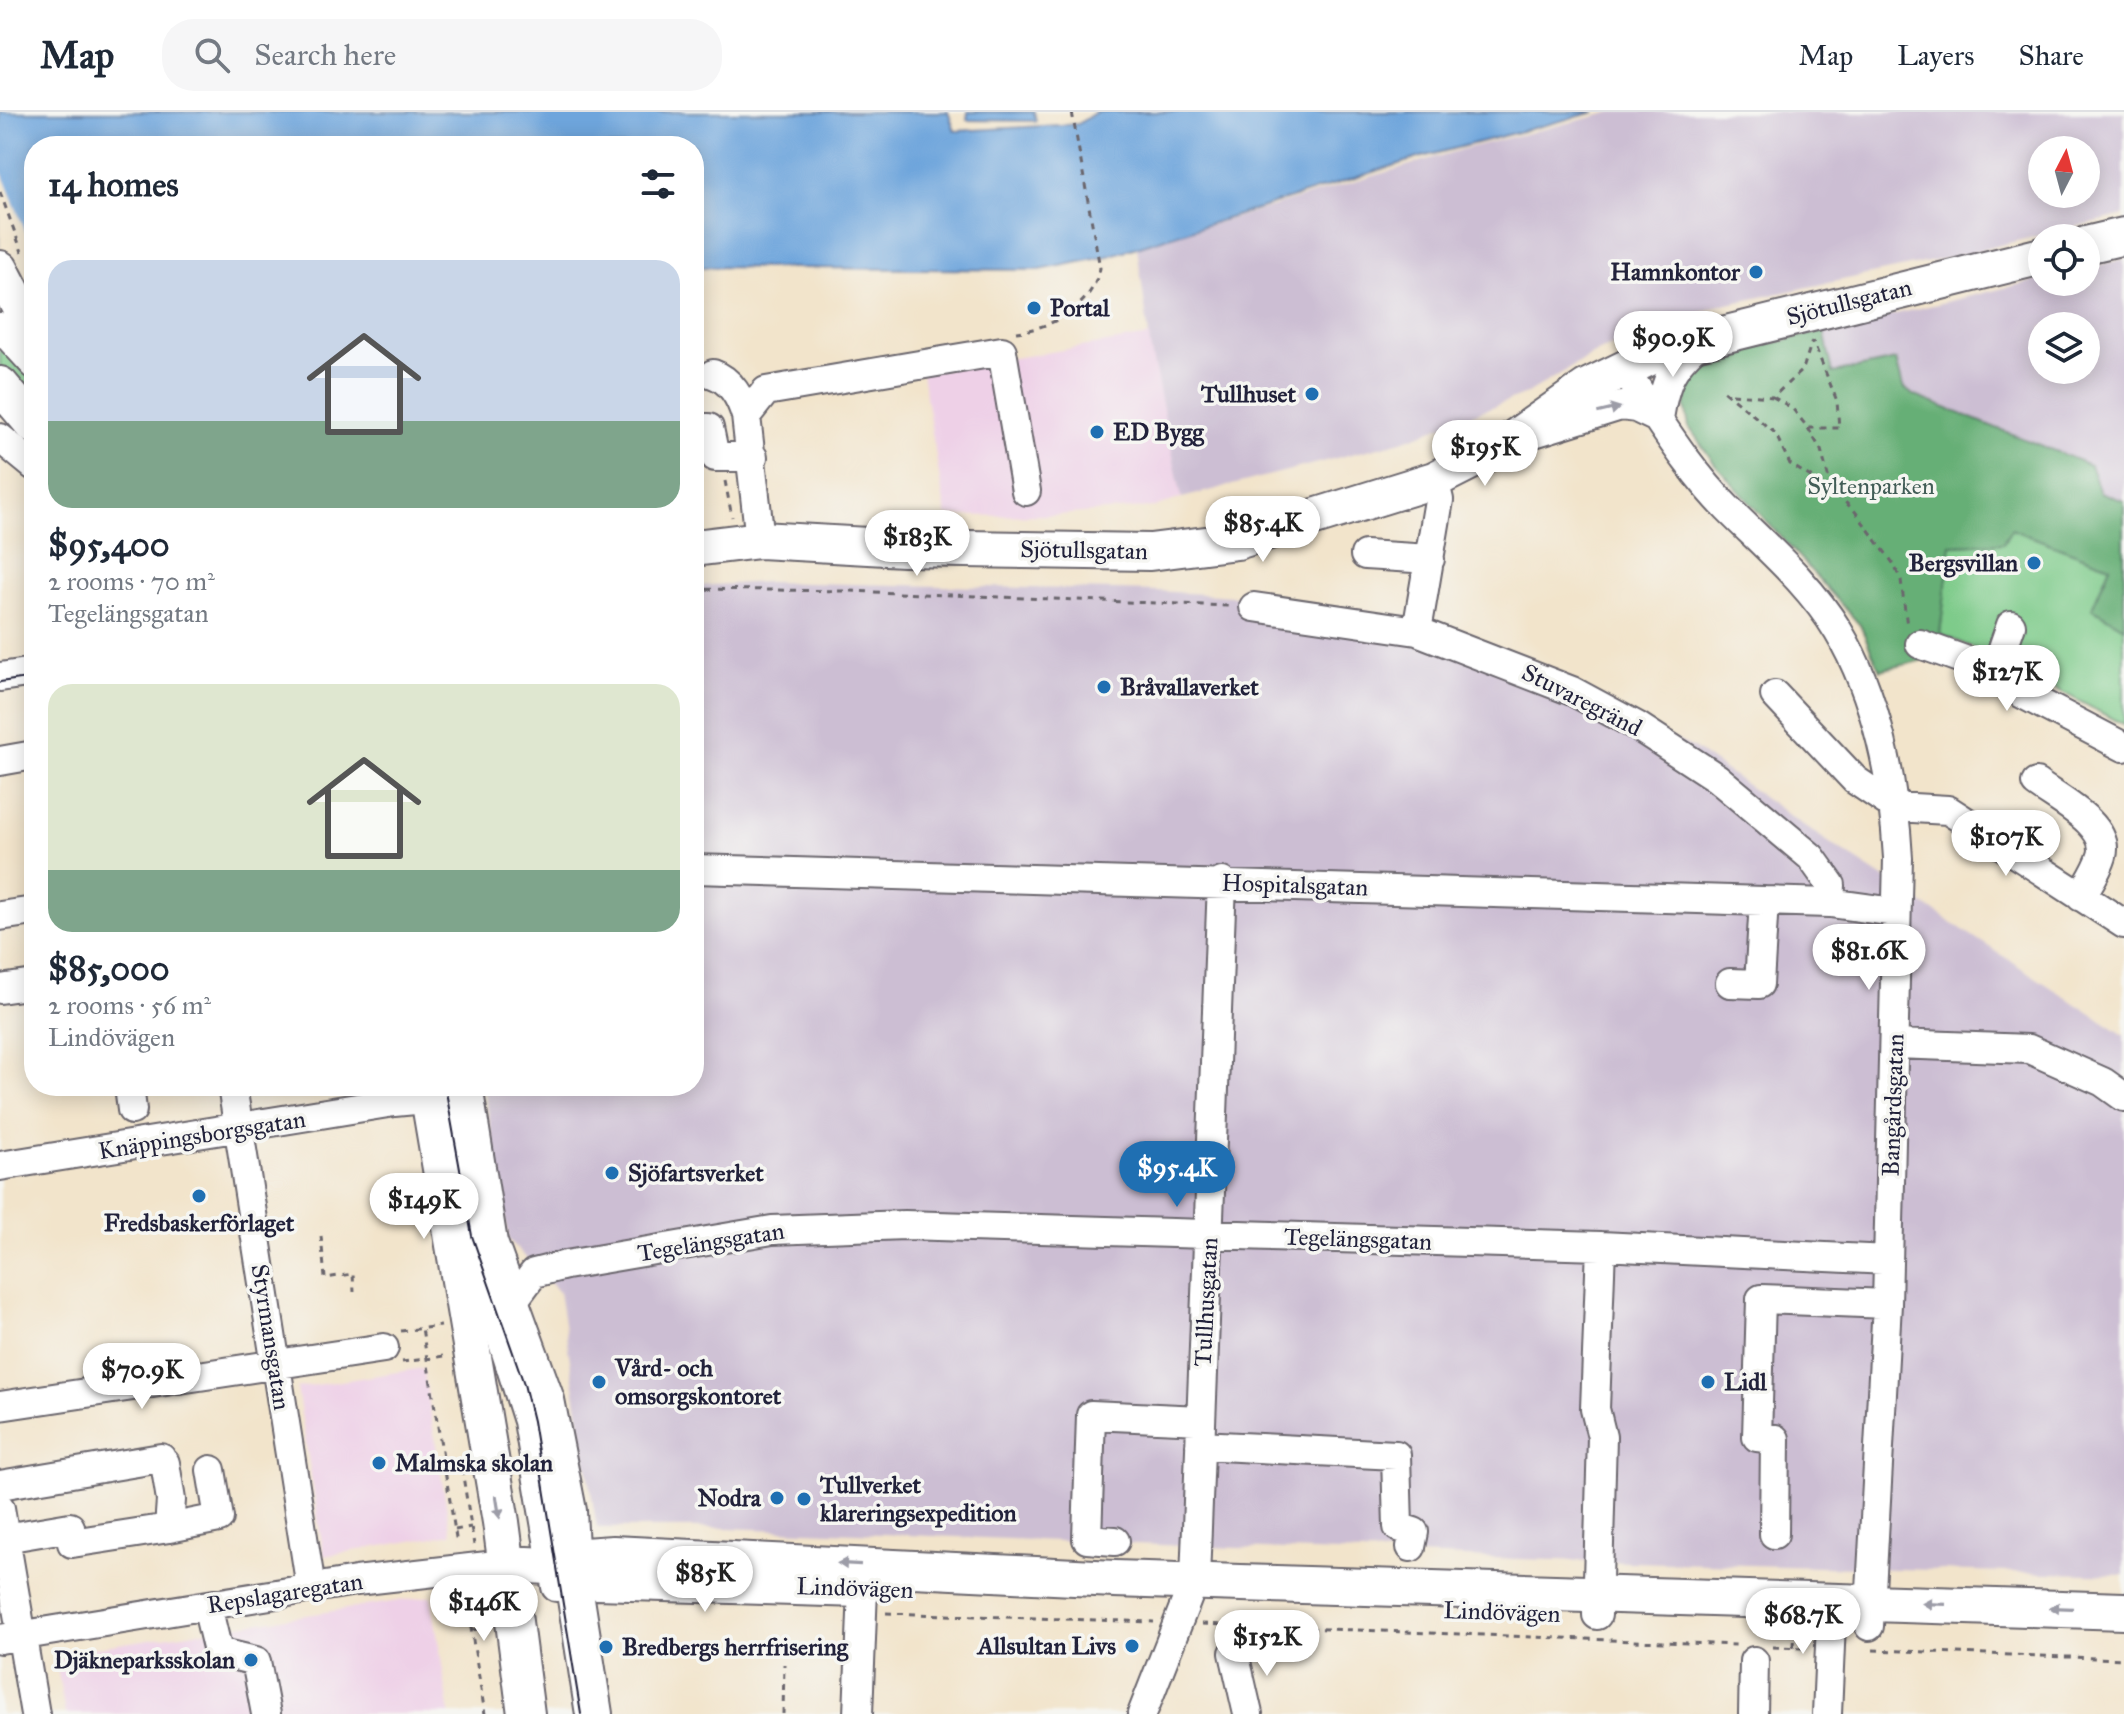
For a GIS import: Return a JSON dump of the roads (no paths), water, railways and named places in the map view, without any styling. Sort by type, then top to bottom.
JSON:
[{"type":"main road","points":[[2100,242],[2124,236]]},
{"type":"main road","name":"Sjötullsgatan","points":[[704,547],[760,540],[904,548],[1182,550],[1262,534],[1434,480],[1509,442],[1586,388],[1623,368],[1704,338],[2028,259]]},
{"type":"main road","points":[[8,265],[24,307]]},
{"type":"main road","points":[[0,385],[24,413]]},
{"type":"main road","points":[[446,1096],[526,1714]]},
{"type":"main road","points":[[448,1096],[472,1140],[489,1243],[546,1400],[570,1521],[562,1566],[594,1714]]},
{"type":"main road","name":"Lindövägen","points":[[562,1566],[584,1556],[613,1554],[1115,1579],[1186,1601]]},
{"type":"main road","name":"Repslagaregatan","points":[[505,1564],[562,1566]]},
{"type":"main road","name":"Lindövägen","points":[[562,1566],[597,1581],[863,1600],[1597,1604],[1831,1624],[1870,1614],[2124,1611]]},
{"type":"main road","name":"Lindövägen","points":[[1870,1614],[2124,1636]]},
{"type":"street","points":[[0,327],[24,353]]},
{"type":"street","points":[[1509,442],[1608,408],[1636,408],[1659,419],[1664,388],[1674,367],[1704,338]]},
{"type":"street","points":[[746,416],[766,391],[1002,351],[1026,491]]},
{"type":"street","name":"Bangårdsgatan","points":[[1623,368],[1700,476],[1727,508],[1769,546],[1838,630],[1870,708],[1895,807],[1898,858],[1887,1304],[1870,1614]]},
{"type":"street","points":[[713,374],[721,377],[740,398],[746,416],[760,540]]},
{"type":"street","points":[[704,428],[709,428],[715,457],[753,457]]},
{"type":"street","points":[[0,438],[24,458]]},
{"type":"street","points":[[1417,631],[1439,500],[1434,480]]},
{"type":"street","points":[[1365,555],[1430,559]]},
{"type":"street","name":"Stuvaregränd","points":[[1254,607],[1417,631],[1572,691],[1637,726],[1717,778],[1811,857],[1831,885],[1830,903]]},
{"type":"street","points":[[2011,625],[1995,671],[1998,681],[2124,747]]},
{"type":"street","points":[[1920,644],[1995,671]]},
{"type":"street","points":[[0,677],[24,673]]},
{"type":"street","points":[[1775,695],[1855,780],[1895,807],[1948,810],[2124,924]]},
{"type":"street","points":[[0,761],[24,757]]},
{"type":"street","points":[[2036,783],[2090,823],[2102,840],[2102,855],[2081,897]]},
{"type":"street","name":"Hospitalsgatan","points":[[704,869],[1222,882],[1830,903],[1895,912]]},
{"type":"street","name":"Tullhusgatan","points":[[1142,1714],[1186,1601],[1200,1432],[1210,1236],[1222,882]]},
{"type":"street","points":[[1730,983],[1759,984],[1764,901]]},
{"type":"street","points":[[0,916],[24,912]]},
{"type":"street","points":[[0,989],[24,985]]},
{"type":"street","points":[[1895,1044],[2029,1049],[2103,1082],[2124,1097]]},
{"type":"street","name":"Styrmansgatan","points":[[233,1096],[311,1588]]},
{"type":"street","name":"Knäppingsborgsgatan","points":[[0,1166],[238,1130],[418,1096]]},
{"type":"street","points":[[446,1096],[466,1235],[528,1421],[562,1566],[576,1714]]},
{"type":"street","name":"Tegelängsgatan","points":[[511,1304],[534,1273],[772,1230],[905,1225],[1601,1246],[1888,1260]]},
{"type":"street","points":[[1597,1604],[1602,1437],[1595,1409],[1601,1246]]},
{"type":"street","points":[[1774,1534],[1775,1439],[1757,1437],[1761,1299],[1887,1304]]},
{"type":"street","points":[[0,1406],[384,1348]]},
{"type":"street","points":[[1115,1541],[1087,1539],[1091,1415],[1200,1432],[1396,1455],[1398,1527],[1414,1532],[1411,1547]]},
{"type":"street","points":[[0,1485],[163,1461],[171,1500],[169,1528]]},
{"type":"street","points":[[5,1538],[70,1527],[72,1543],[219,1518],[211,1470]]},
{"type":"street","points":[[0,1508],[5,1538],[10,1637],[35,1714]]},
{"type":"street","name":"Repslagaregatan","points":[[10,1637],[311,1588],[505,1564]]},
{"type":"street","points":[[858,1714],[863,1600]]},
{"type":"street","points":[[207,1606],[218,1652],[256,1661],[266,1714]]},
{"type":"street","points":[[1827,1714],[1831,1624]]},
{"type":"street","points":[[1753,1714],[1754,1651]]},
{"type":"street","points":[[1234,1653],[1248,1714]]},
{"type":"water","points":[[0,112],[948,112],[955,131],[1078,124],[1096,112],[1595,112],[1418,158],[1105,257],[1040,270],[704,267],[704,136],[24,136],[24,264],[0,264]]},
{"type":"water","points":[[968,112],[1034,112],[1036,121],[967,120]]},
{"type":"tram line","points":[[0,682],[24,678]]},
{"type":"tram line","points":[[447,1096],[472,1236],[524,1384],[533,1421],[581,1714]]},
{"type":"place","name":"Hamnkontor","points":[[1756,272]]},
{"type":"place","name":"Portal","points":[[1034,308]]},
{"type":"place","name":"Tullhuset","points":[[1312,394]]},
{"type":"place","name":"ED Bygg","points":[[1097,432]]},
{"type":"place","name":"Bergsvillan","points":[[2034,563]]},
{"type":"place","name":"Bråvallaverket","points":[[1104,687]]},
{"type":"place","name":"Sjöfartsverket","points":[[612,1173]]},
{"type":"place","name":"Fredsbaskerförlaget","points":[[199,1196]]},
{"type":"place","name":"Vård- och omsorgskontoret","points":[[599,1382]]},
{"type":"place","name":"Lidl","points":[[1708,1382]]},
{"type":"place","name":"Malmska skolan","points":[[379,1463]]},
{"type":"place","name":"Nodra","points":[[777,1498]]},
{"type":"place","name":"Tullverket klareringsexpedition","points":[[804,1499]]},
{"type":"place","name":"Allsultan Livs","points":[[1132,1646]]},
{"type":"place","name":"Bredbergs herrfrisering","points":[[606,1647]]},
{"type":"place","name":"Djäkneparksskolan","points":[[251,1660]]},
{"type":"park label","name":"Syltenparken","points":[[1871,486]]}]
